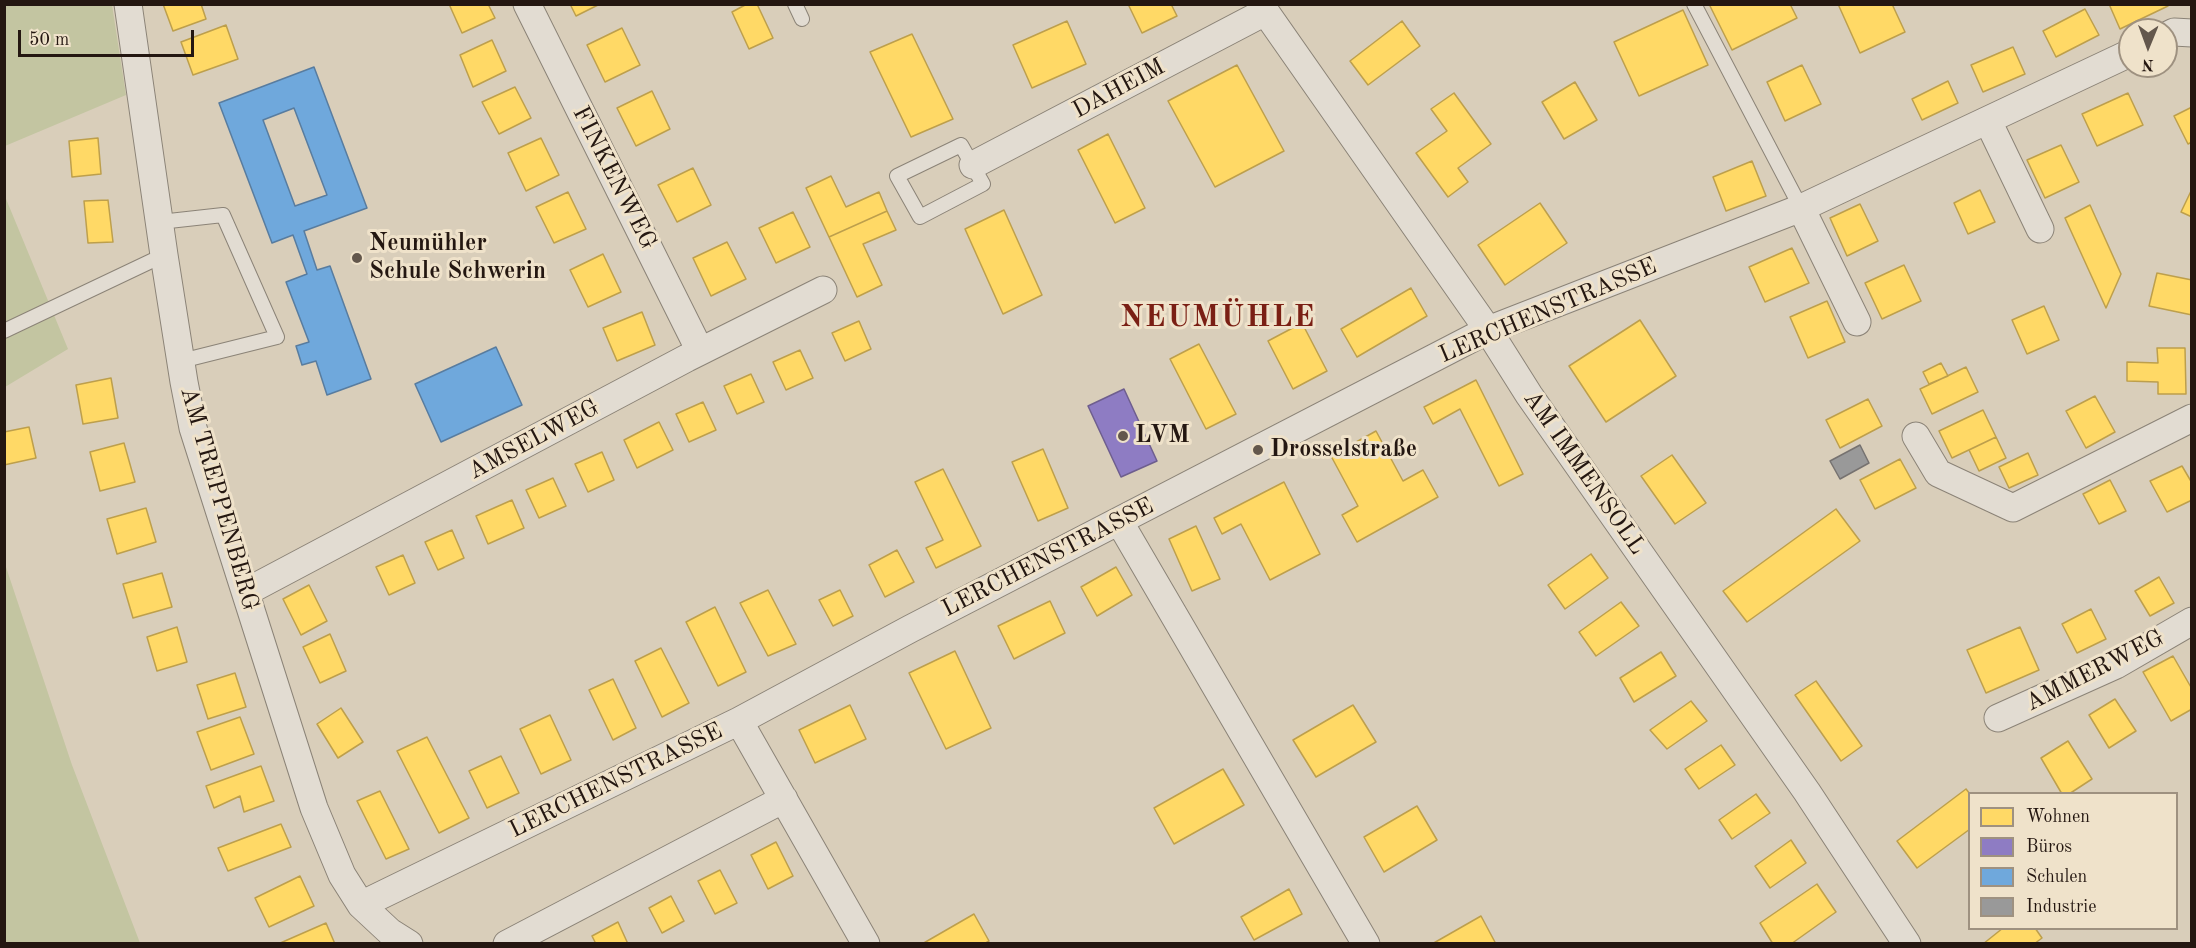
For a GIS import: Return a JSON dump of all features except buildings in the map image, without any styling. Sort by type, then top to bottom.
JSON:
[{"type":"street","name":"AM TREPPENBERG","points":[[128,4],[164,255],[193,428],[314,807],[342,875],[361,905]]},
{"type":"street","name":"FINKENWEG","points":[[527,4],[700,351]]},
{"type":"street","name":"DAHEIM","points":[[973,165],[1262,8]]},
{"type":"street","name":"AM IMMENSOLL","points":[[1262,8],[1807,792],[1907,944]]},
{"type":"street","name":"LERCHENSTRASSE","points":[[361,905],[739,721],[910,629],[1488,330],[1801,208],[2118,59]]},
{"type":"street","points":[[1988,121],[2040,230]]},
{"type":"street","points":[[1801,208],[1857,322]]},
{"type":"street","name":"AMSELWEG","points":[[246,592],[700,351],[823,290]]},
{"type":"street","points":[[1916,436],[1938,473],[2013,508],[2192,418]]},
{"type":"street","points":[[1119,521],[1366,944]]},
{"type":"street","name":"AMMERWEG","points":[[1998,718],[2116,665],[2192,621]]},
{"type":"street","points":[[739,721],[866,944]]},
{"type":"street","points":[[507,944],[784,799]]},
{"type":"street","points":[[361,905],[390,932],[409,944]]},
{"type":"lane","points":[[795,4],[802,20]]},
{"type":"lane","points":[[1694,4],[1801,208]]},
{"type":"lane","points":[[961,145],[973,165],[983,184],[920,217],[897,176],[961,145]]},
{"type":"lane","points":[[160,222],[223,215],[277,337],[181,361]]},
{"type":"lane","points":[[4,331],[164,255]]},
{"type":"green space","points":[[5,4],[112,5],[126,95],[5,146]]},
{"type":"green space","points":[[4,194],[68,349],[5,387],[4,387]]},
{"type":"green space","points":[[4,561],[72,765],[140,943],[5,943]]},
{"type":"place","name":"Neumühler Schule Schwerin","points":[[357,258]]},
{"type":"place","name":"LVM","points":[[1123,436]]},
{"type":"place","name":"Drosselstraße","points":[[1258,450]]},
{"type":"district","name":"NEUMÜHLE","points":[[1218,318]]}]
